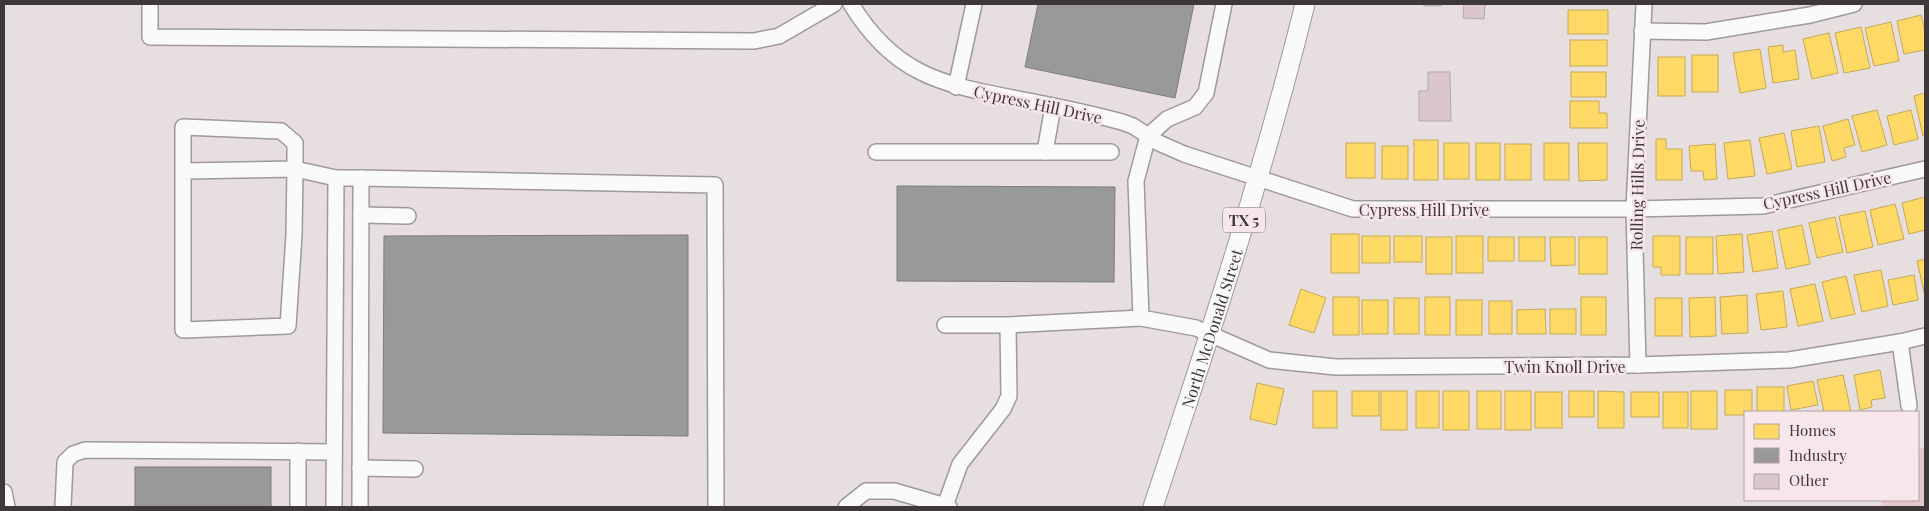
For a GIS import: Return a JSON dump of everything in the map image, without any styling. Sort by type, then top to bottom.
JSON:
[{"type":"main road","name":"North McDonald Street","points":[[1153,507],[1286,81],[1305,4]]},
{"type":"street","points":[[150,4],[150,37],[754,41],[779,36],[834,4]]},
{"type":"street","name":"Cypress Hill Drive","points":[[852,4],[866,26],[888,51],[930,78],[956,87],[1122,122],[1184,154],[1354,209],[1634,209],[1763,206],[1925,169]]},
{"type":"street","points":[[956,87],[974,4]]},
{"type":"street","points":[[1142,318],[1136,181],[1148,136],[1168,119],[1195,107],[1206,93],[1224,4]]},
{"type":"street","name":"Rolling Hills Drive","points":[[1638,366],[1634,209],[1644,4]]},
{"type":"street","points":[[1642,31],[1706,32],[1810,15],[1854,4]]},
{"type":"street","points":[[1045,152],[1053,106]]},
{"type":"street","points":[[183,127],[281,131],[295,143],[295,169],[294,235],[288,326],[183,330],[183,127]]},
{"type":"street","points":[[876,152],[1111,152]]},
{"type":"street","points":[[183,171],[295,169],[336,178],[715,185],[716,507]]},
{"type":"street","points":[[334,507],[336,178]]},
{"type":"street","points":[[360,507],[361,178]]},
{"type":"street","points":[[361,215],[408,216]]},
{"type":"street","name":"Twin Knoll Drive","points":[[945,325],[1008,325],[1142,318],[1209,332],[1269,360],[1336,368],[1638,366],[1789,360],[1900,342],[1925,336]]},
{"type":"street","points":[[846,507],[866,491],[894,491],[947,507],[960,464],[1003,409],[1009,396],[1008,325]]},
{"type":"street","points":[[1900,342],[1909,406]]},
{"type":"street","points":[[63,507],[65,462],[73,454],[85,450],[334,452]]},
{"type":"street","points":[[298,451],[298,507]]},
{"type":"street","points":[[360,468],[414,469]]},
{"type":"street","points":[[4,492],[8,507]]},
{"type":"shaded area","points":[[1925,447],[1925,507],[1881,507],[1882,501],[1919,501],[1919,450]]},
{"type":"building: Homes","points":[[1568,10],[1608,10],[1608,34],[1568,34]]},
{"type":"building: Homes","points":[[1921,15],[1925,31],[1925,50],[1904,54],[1897,21]]},
{"type":"building: Homes","points":[[1891,22],[1899,61],[1874,66],[1865,28]]},
{"type":"building: Homes","points":[[1861,27],[1870,68],[1844,73],[1835,33]]},
{"type":"building: Homes","points":[[1829,33],[1838,73],[1812,79],[1803,39]]},
{"type":"building: Homes","points":[[1570,40],[1607,40],[1607,66],[1570,66]]},
{"type":"building: Homes","points":[[1783,45],[1783,52],[1795,50],[1799,79],[1773,83],[1768,47]]},
{"type":"building: Homes","points":[[1760,49],[1766,88],[1740,93],[1733,53]]},
{"type":"building: Homes","points":[[1692,55],[1718,55],[1718,92],[1692,92]]},
{"type":"building: Homes","points":[[1658,57],[1685,57],[1685,96],[1658,96]]},
{"type":"building: Homes","points":[[1571,72],[1606,72],[1606,97],[1571,97]]},
{"type":"building: Homes","points":[[1925,93],[1925,135],[1923,136],[1914,96]]},
{"type":"building: Homes","points":[[1570,101],[1599,101],[1599,113],[1607,113],[1607,128],[1570,128]]},
{"type":"building: Homes","points":[[1877,110],[1887,145],[1862,152],[1852,116]]},
{"type":"building: Homes","points":[[1911,110],[1918,139],[1894,145],[1887,116]]},
{"type":"building: Homes","points":[[1848,119],[1855,145],[1844,148],[1846,157],[1832,161],[1823,126]]},
{"type":"building: Homes","points":[[1819,126],[1825,162],[1797,167],[1791,131]]},
{"type":"building: Homes","points":[[1784,133],[1792,169],[1767,174],[1759,138]]},
{"type":"building: Homes","points":[[1656,139],[1666,139],[1666,149],[1682,149],[1682,180],[1656,180]]},
{"type":"building: Homes","points":[[1414,140],[1438,140],[1438,180],[1414,180]]},
{"type":"building: Homes","points":[[1750,140],[1755,176],[1728,179],[1724,143]]},
{"type":"building: Homes","points":[[1346,143],[1375,143],[1375,178],[1346,178]]},
{"type":"building: Homes","points":[[1444,143],[1469,143],[1469,179],[1444,179]]},
{"type":"building: Homes","points":[[1476,143],[1500,143],[1500,180],[1476,180]]},
{"type":"building: Homes","points":[[1544,143],[1569,143],[1569,180],[1544,180]]},
{"type":"building: Homes","points":[[1578,143],[1607,143],[1607,180],[1579,181]]},
{"type":"building: Homes","points":[[1505,144],[1531,144],[1531,180],[1505,180]]},
{"type":"building: Homes","points":[[1715,144],[1717,179],[1704,180],[1703,171],[1691,171],[1689,146]]},
{"type":"building: Homes","points":[[1382,146],[1408,146],[1408,179],[1382,179]]},
{"type":"building: Homes","points":[[1925,197],[1925,230],[1909,234],[1902,203]]},
{"type":"building: Homes","points":[[1895,204],[1904,239],[1878,245],[1870,210]]},
{"type":"building: Homes","points":[[1865,211],[1873,247],[1847,253],[1839,216]]},
{"type":"building: Homes","points":[[1835,217],[1843,252],[1817,258],[1809,223]]},
{"type":"building: Homes","points":[[1802,225],[1810,264],[1786,269],[1778,230]]},
{"type":"building: Homes","points":[[1772,231],[1778,268],[1753,272],[1747,235]]},
{"type":"building: Homes","points":[[1331,234],[1359,234],[1359,273],[1331,273]]},
{"type":"building: Homes","points":[[1742,234],[1744,272],[1718,274],[1716,236]]},
{"type":"building: Homes","points":[[1362,236],[1390,236],[1390,263],[1362,263]]},
{"type":"building: Homes","points":[[1394,236],[1422,236],[1422,262],[1394,262]]},
{"type":"building: Homes","points":[[1456,236],[1483,236],[1483,273],[1456,273]]},
{"type":"building: Homes","points":[[1653,236],[1680,236],[1680,275],[1661,275],[1661,267],[1653,267]]},
{"type":"building: Homes","points":[[1426,237],[1452,237],[1452,274],[1426,274]]},
{"type":"building: Homes","points":[[1488,237],[1514,237],[1514,261],[1488,261]]},
{"type":"building: Homes","points":[[1519,237],[1545,237],[1545,261],[1519,261]]},
{"type":"building: Homes","points":[[1550,237],[1575,237],[1575,265],[1551,266]]},
{"type":"building: Homes","points":[[1579,237],[1607,237],[1607,274],[1579,274]]},
{"type":"building: Homes","points":[[1686,237],[1713,237],[1713,274],[1686,274]]},
{"type":"building: Homes","points":[[1925,259],[1925,296],[1917,261]]},
{"type":"building: Homes","points":[[1881,270],[1888,306],[1862,312],[1854,275]]},
{"type":"building: Homes","points":[[1914,275],[1918,300],[1893,305],[1888,280]]},
{"type":"building: Homes","points":[[1846,276],[1855,314],[1831,319],[1822,282]]},
{"type":"building: Homes","points":[[1815,284],[1823,321],[1798,326],[1790,289]]},
{"type":"building: Homes","points":[[1301,289],[1326,298],[1314,333],[1289,325]]},
{"type":"building: Homes","points":[[1783,291],[1787,327],[1761,330],[1756,294]]},
{"type":"building: Homes","points":[[1747,295],[1748,333],[1722,334],[1720,297]]},
{"type":"building: Homes","points":[[1333,297],[1359,297],[1359,335],[1333,335]]},
{"type":"building: Homes","points":[[1425,297],[1450,297],[1450,335],[1425,335]]},
{"type":"building: Homes","points":[[1581,297],[1606,297],[1606,335],[1581,335]]},
{"type":"building: Homes","points":[[1715,297],[1716,336],[1690,337],[1689,298]]},
{"type":"building: Homes","points":[[1394,298],[1419,298],[1419,334],[1394,334]]},
{"type":"building: Homes","points":[[1655,298],[1682,298],[1682,336],[1655,336]]},
{"type":"building: Homes","points":[[1362,300],[1388,300],[1388,334],[1362,334]]},
{"type":"building: Homes","points":[[1456,300],[1482,300],[1482,335],[1456,335]]},
{"type":"building: Homes","points":[[1489,301],[1512,301],[1512,334],[1489,334]]},
{"type":"building: Homes","points":[[1545,309],[1546,334],[1517,334],[1517,310]]},
{"type":"building: Homes","points":[[1550,309],[1576,309],[1576,334],[1550,334]]},
{"type":"building: Homes","points":[[1880,370],[1885,398],[1871,400],[1872,407],[1860,410],[1854,375]]},
{"type":"building: Homes","points":[[1843,375],[1851,411],[1824,411],[1817,380]]},
{"type":"building: Homes","points":[[1813,381],[1818,405],[1791,410],[1787,386]]},
{"type":"building: Homes","points":[[1257,383],[1284,389],[1276,425],[1250,419]]},
{"type":"building: Homes","points":[[1757,387],[1784,387],[1784,411],[1757,411]]},
{"type":"building: Homes","points":[[1725,390],[1752,390],[1752,411],[1744,411],[1744,415],[1725,415]]},
{"type":"building: Homes","points":[[1313,391],[1337,391],[1337,428],[1313,428]]},
{"type":"building: Homes","points":[[1352,391],[1379,391],[1379,416],[1352,416]]},
{"type":"building: Homes","points":[[1381,391],[1407,391],[1407,430],[1381,430]]},
{"type":"building: Homes","points":[[1416,391],[1439,391],[1439,428],[1416,428]]},
{"type":"building: Homes","points":[[1443,391],[1469,391],[1469,430],[1443,430]]},
{"type":"building: Homes","points":[[1477,391],[1501,391],[1501,429],[1477,429]]},
{"type":"building: Homes","points":[[1505,391],[1531,391],[1531,430],[1505,430]]},
{"type":"building: Homes","points":[[1569,391],[1594,391],[1594,417],[1569,417]]},
{"type":"building: Homes","points":[[1598,391],[1624,392],[1624,428],[1598,428]]},
{"type":"building: Homes","points":[[1691,391],[1717,391],[1717,429],[1691,429]]},
{"type":"building: Homes","points":[[1535,392],[1562,392],[1562,428],[1535,428]]},
{"type":"building: Homes","points":[[1631,392],[1659,392],[1659,417],[1631,417]]},
{"type":"building: Homes","points":[[1663,392],[1688,392],[1688,428],[1663,428]]},
{"type":"building: Industry","points":[[1038,4],[1194,4],[1175,98],[1025,67]]},
{"type":"building: Industry","points":[[897,186],[1115,187],[1114,282],[897,281]]},
{"type":"building: Industry","points":[[688,235],[688,436],[383,433],[384,236]]},
{"type":"building: Industry","points":[[135,467],[271,467],[271,507],[135,507]]},
{"type":"building: Other","points":[[1424,4],[1441,4],[1441,6],[1424,6]]},
{"type":"building: Other","points":[[1464,4],[1485,4],[1484,19],[1463,18]]},
{"type":"building: Other","points":[[1428,72],[1450,72],[1451,121],[1419,121],[1419,91],[1428,91]]}]
